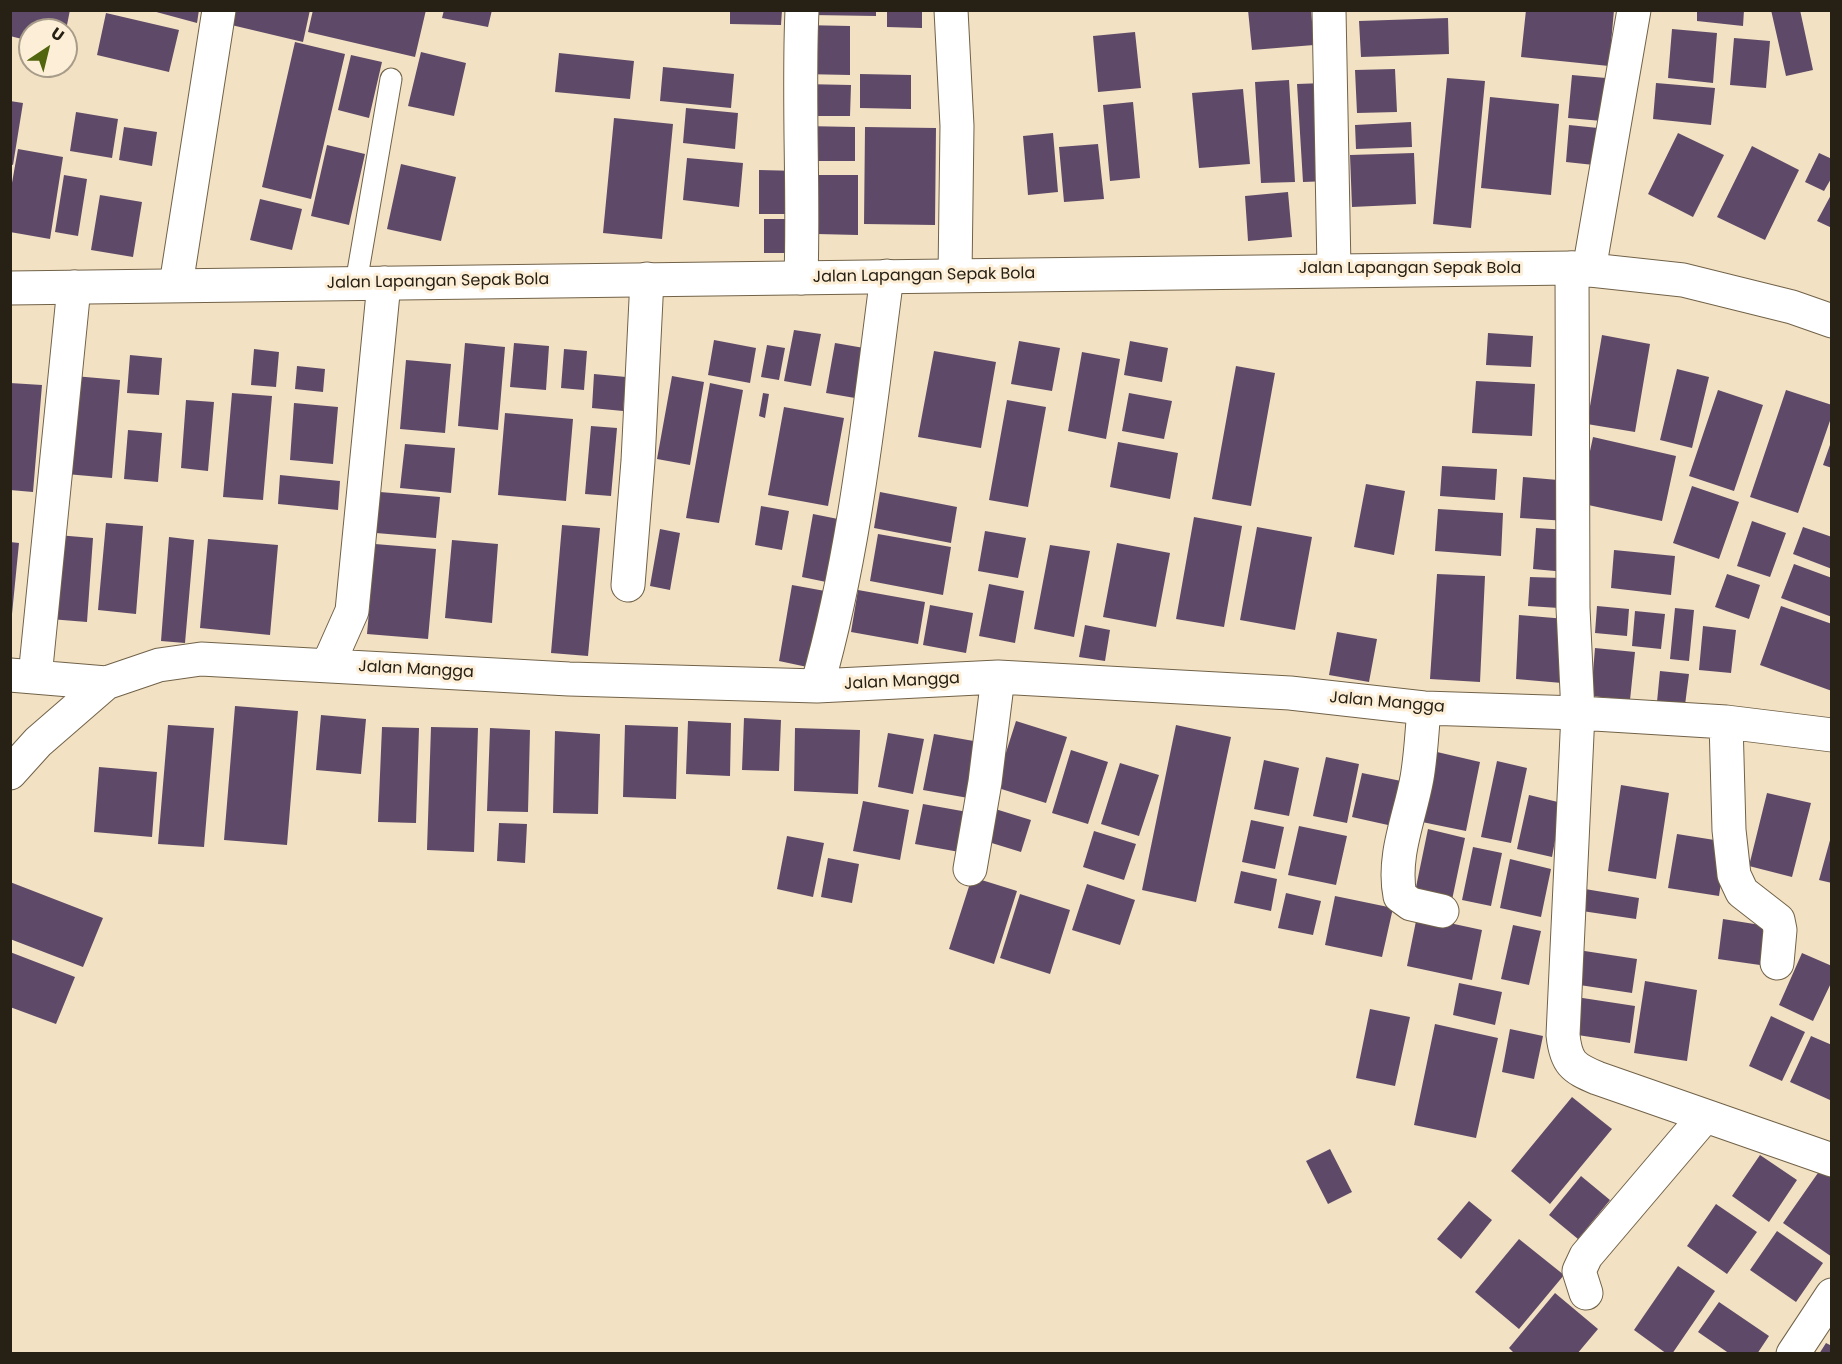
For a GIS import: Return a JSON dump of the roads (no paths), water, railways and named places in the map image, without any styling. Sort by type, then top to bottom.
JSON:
[{"type":"street","points":[[176,285],[219,10]]},
{"type":"street","points":[[801,278],[804,199],[800,86],[802,10]]},
{"type":"street","points":[[951,10],[957,126],[955,275]]},
{"type":"street","points":[[1329,10],[1334,269]]},
{"type":"street","points":[[1634,10],[1581,269],[1573,608],[1578,713],[1563,1023],[1565,1053],[1569,1061],[1580,1071],[1832,1160]]},
{"type":"street","name":"Jalan Lapangan Sepak Bola","points":[[10,288],[1334,269],[1581,269],[1683,280],[1792,307],[1832,321]]},
{"type":"street","points":[[817,686],[828,646],[863,459],[887,276]]},
{"type":"street","points":[[628,585],[638,461],[647,279]]},
{"type":"street","points":[[328,666],[352,611],[370,283]]},
{"type":"street","points":[[74,287],[23,676],[106,683]]},
{"type":"street","name":"Jalan Mangga","points":[[10,773],[38,742],[106,683],[159,665],[201,659],[569,679],[817,686],[998,676],[1290,693],[1424,708],[1578,713],[1726,722],[1832,735]]},
{"type":"street","points":[[970,869],[985,782],[998,676]]},
{"type":"street","points":[[1424,708],[1417,777],[1398,862],[1397,881],[1400,896],[1410,904],[1442,911]]},
{"type":"street","points":[[1726,722],[1727,809],[1734,875],[1742,892],[1778,920],[1780,930],[1777,963]]},
{"type":"street","points":[[1586,1293],[1579,1271],[1586,1256],[1705,1116]]},
{"type":"street","points":[[1793,1353],[1832,1295]]},
{"type":"lane","points":[[370,283],[391,80]]}]
